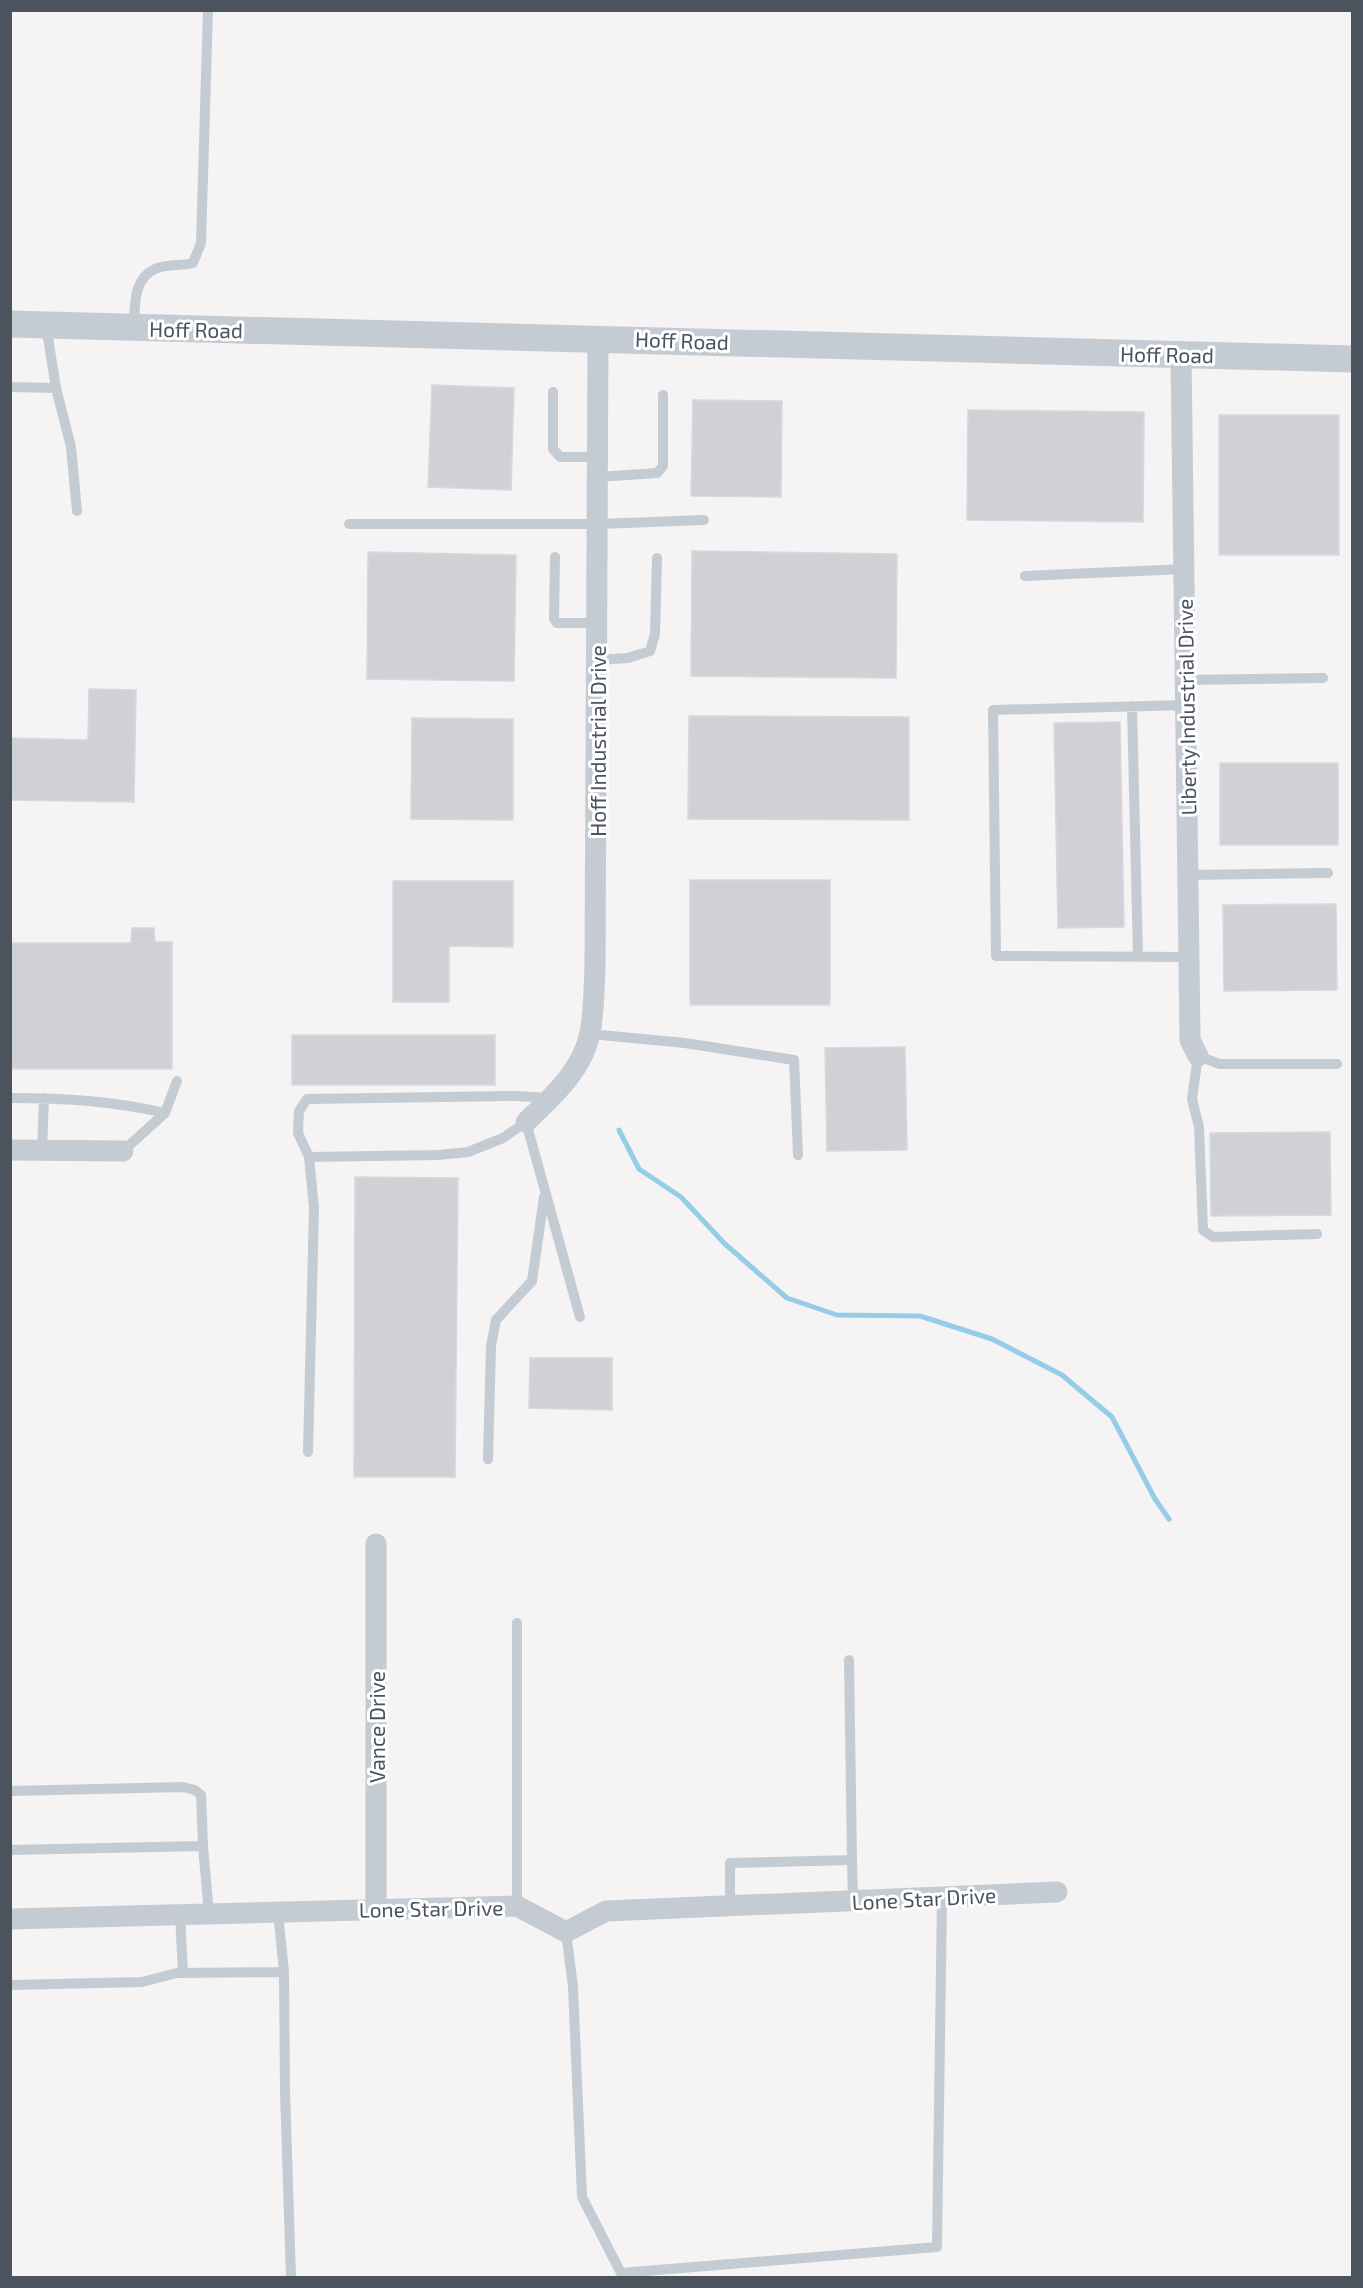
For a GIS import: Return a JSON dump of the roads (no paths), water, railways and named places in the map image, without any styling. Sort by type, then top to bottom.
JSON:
[{"type":"street","name":"Hoff Road","points":[[10,324],[598,337],[1353,359]]},
{"type":"street","name":"Hoff Industrial Drive","points":[[526,1122],[551,1098],[579,1064],[590,1034],[595,968],[598,337]]},
{"type":"street","name":"Liberty Industrial Drive","points":[[1181,355],[1190,1040],[1198,1056]]},
{"type":"street","points":[[10,1150],[123,1151]]},
{"type":"street","name":"Vance Drive","points":[[376,1544],[376,1909]]},
{"type":"street","name":"Lone Star Drive","points":[[10,1920],[517,1906],[566,1932],[606,1911],[1057,1892]]},
{"type":"lane","points":[[134,327],[136,291],[141,280],[155,269],[193,263],[201,243],[208,10]]},
{"type":"lane","points":[[46,325],[56,388],[71,447],[77,511]]},
{"type":"lane","points":[[10,387],[56,388]]},
{"type":"lane","points":[[553,392],[553,449],[556,455],[598,467],[657,473],[663,466],[663,395]]},
{"type":"lane","points":[[349,524],[598,524],[704,520]]},
{"type":"lane","points":[[555,557],[554,619],[557,623],[597,622]]},
{"type":"lane","points":[[597,660],[628,658],[650,651],[655,634],[657,558]]},
{"type":"lane","points":[[1025,576],[1184,569]]},
{"type":"lane","points":[[1185,680],[1323,678]]},
{"type":"lane","points":[[1186,705],[993,710],[996,956],[1189,957]]},
{"type":"lane","points":[[1132,706],[1138,957]]},
{"type":"lane","points":[[1188,875],[1328,873]]},
{"type":"lane","points":[[590,1034],[685,1043],[794,1060],[798,1155]]},
{"type":"lane","points":[[1317,1234],[1214,1237],[1203,1230],[1200,1136],[1192,1099],[1198,1056],[1220,1064],[1338,1064]]},
{"type":"lane","points":[[123,1151],[165,1113],[177,1081]]},
{"type":"lane","points":[[308,1452],[314,1208],[309,1157],[298,1133],[299,1111],[307,1100],[516,1096],[551,1098]]},
{"type":"lane","points":[[10,1098],[123,1103],[165,1113]]},
{"type":"lane","points":[[42,1150],[44,1098]]},
{"type":"lane","points":[[309,1157],[438,1155],[468,1152],[503,1138],[526,1122],[580,1317]]},
{"type":"lane","points":[[488,1459],[492,1337],[496,1320],[532,1281],[545,1191]]},
{"type":"lane","points":[[517,1906],[518,1623]]},
{"type":"lane","points":[[849,1660],[853,1901]]},
{"type":"lane","points":[[10,1791],[183,1787],[195,1790],[201,1795],[209,1914]]},
{"type":"lane","points":[[10,1850],[203,1846]]},
{"type":"lane","points":[[730,1906],[730,1863],[852,1860]]},
{"type":"lane","points":[[566,1932],[573,1987],[582,2197],[621,2273],[937,2247],[942,1898]]},
{"type":"lane","points":[[278,1912],[284,1972],[291,2277]]},
{"type":"lane","points":[[180,1914],[183,1973]]},
{"type":"lane","points":[[10,1985],[142,1982],[183,1973],[284,1972]]},
{"type":"waterway","points":[[619,1130],[639,1169],[681,1197],[725,1244],[787,1298],[837,1315],[920,1316],[992,1339],[1062,1375],[1112,1417],[1155,1499],[1169,1519]]}]
